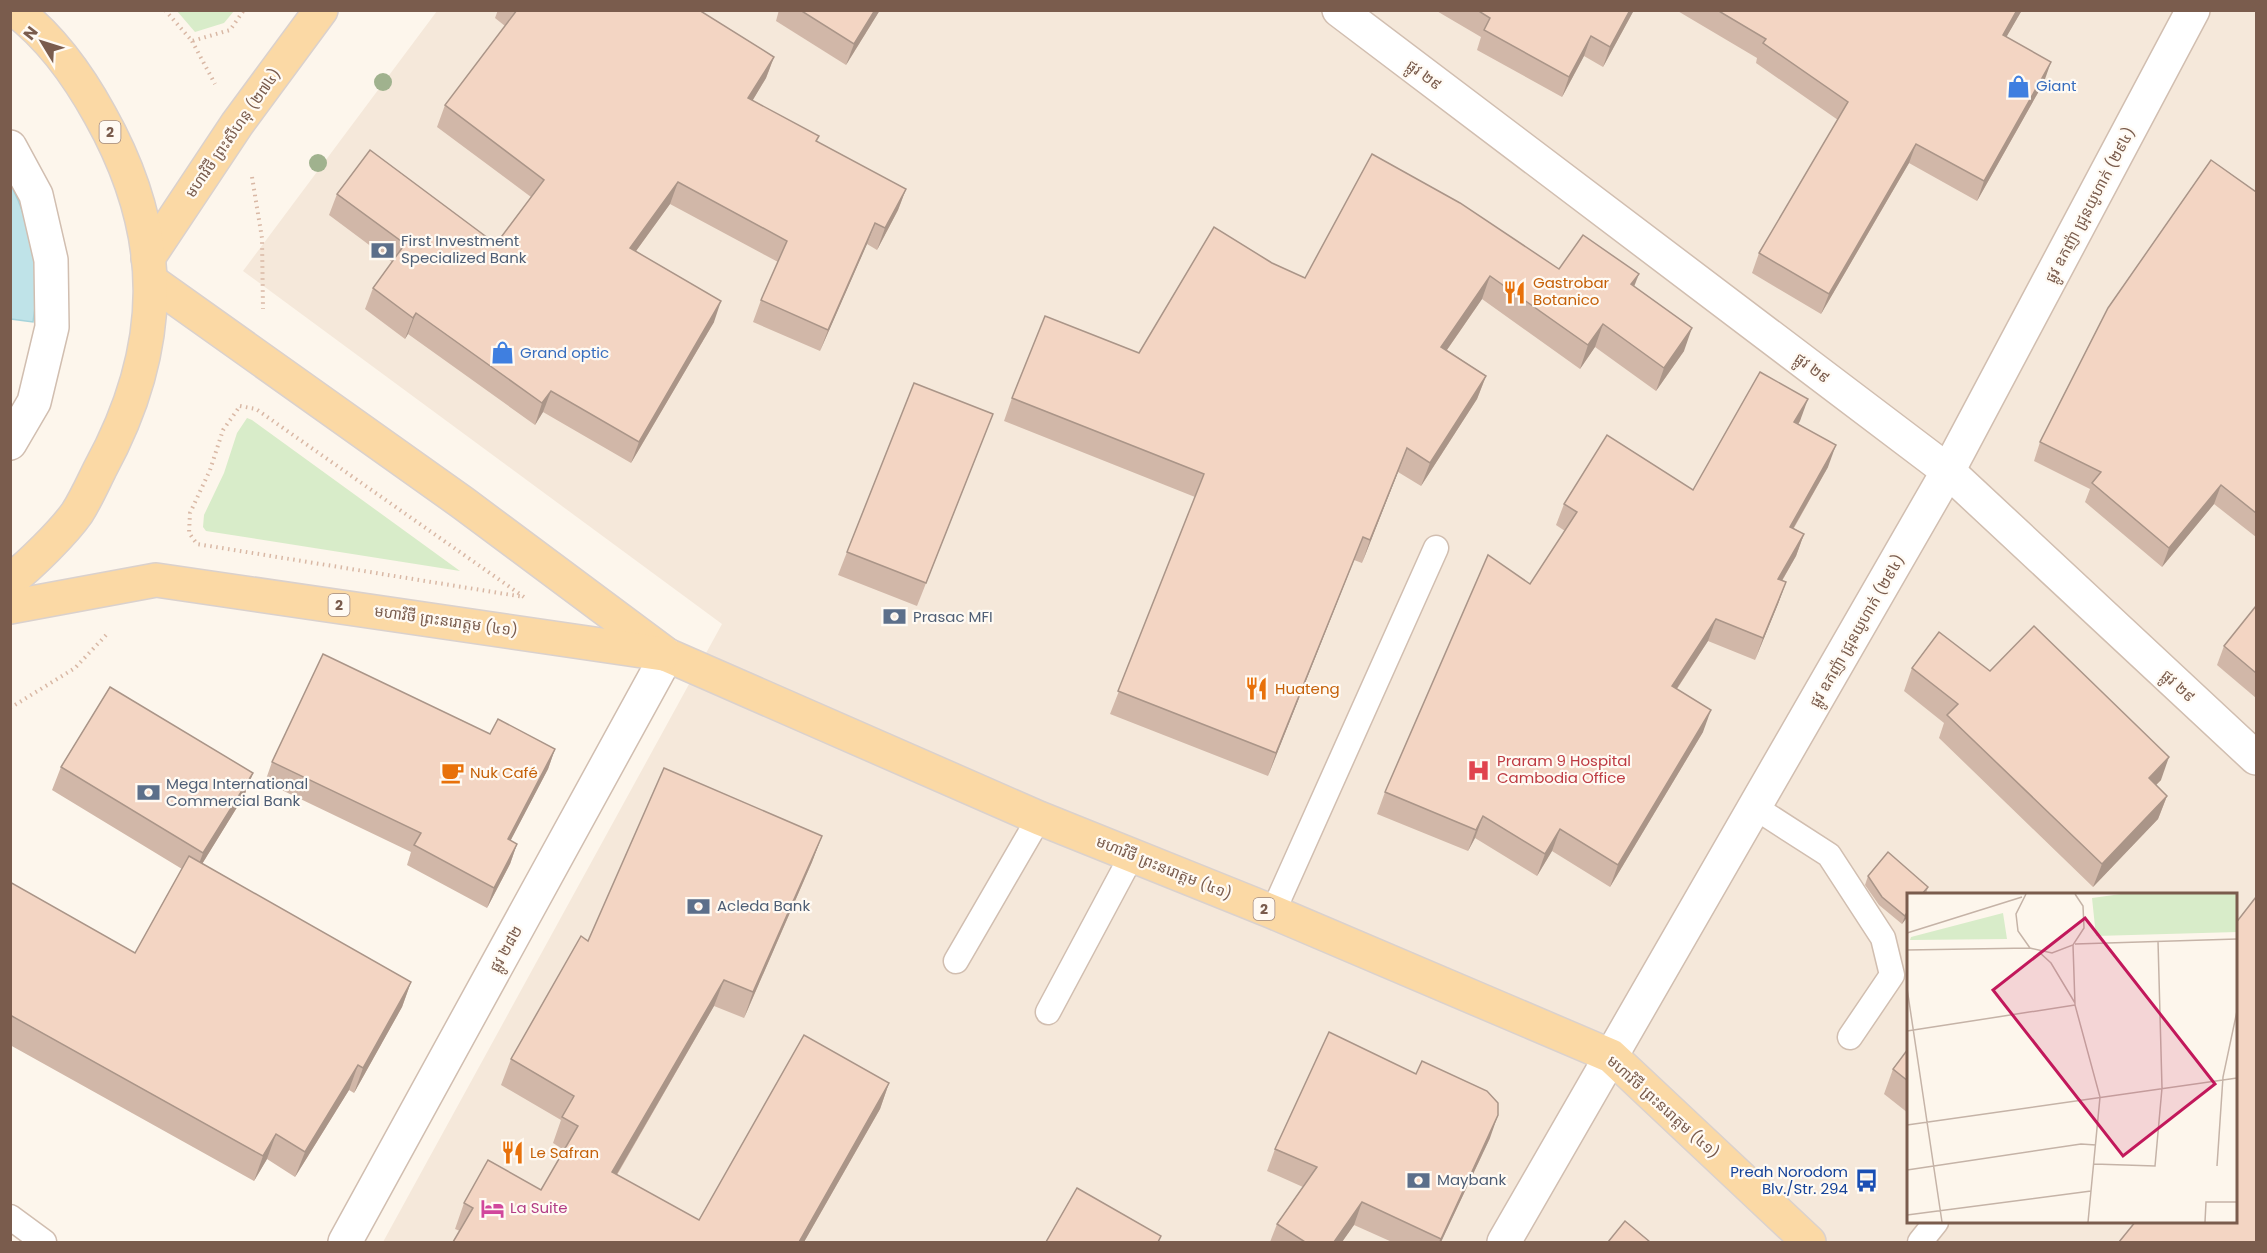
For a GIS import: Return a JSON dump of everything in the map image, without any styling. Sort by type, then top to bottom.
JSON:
[{"type":"main road","name":"2","points":[[10,581],[76,514],[123,427],[141,369],[150,323],[150,269],[136,195],[111,135],[77,74],[34,25],[15,10]]},
{"type":"main road","name":"មហាវិថី ព្រះសីហនុ (២៧៤)","points":[[150,269],[237,124],[321,10]]},
{"type":"main road","name":"មហាវិថី ព្រះនរោត្តម (៤១)","points":[[150,269],[254,354],[463,503],[667,655],[1040,818],[1273,912],[1611,1056],[1809,1242]]},
{"type":"main road","name":"មហាវិថី ព្រះនរោត្តម (៤១)","points":[[10,607],[156,580],[667,655]]},
{"type":"street","name":"ផ្លូវ ២៩","points":[[1339,10],[1948,471],[2256,758]]},
{"type":"street","name":"ផ្លូវ ឧកញ៉ា ជ្រុនយូហាក់ (២៩៤)","points":[[1504,1242],[1948,471],[2193,10]]},
{"type":"street","points":[[10,147],[36,195],[51,260],[52,327],[34,402],[10,443]]},
{"type":"street","name":"ផ្លូវ ២៨២","points":[[345,1242],[667,655]]},
{"type":"lane","points":[[1273,912],[1436,548]]},
{"type":"lane","points":[[1756,808],[1829,855],[1883,938],[1892,975],[1850,1037]]},
{"type":"lane","points":[[957,961],[1040,818]]},
{"type":"lane","points":[[1048,1012],[1132,855]]},
{"type":"lane","points":[[10,1217],[44,1242]]},
{"type":"lane","points":[[1920,1242],[1934,1223]]},
{"type":"path","points":[[165,10],[192,41],[237,124],[251,166],[262,238],[263,307],[254,354],[240,406],[223,429],[210,470],[190,513],[189,533],[197,544],[524,597],[256,409],[240,406]]},
{"type":"path","points":[[192,41],[230,30],[244,10]]},
{"type":"shaded area","points":[[437,11],[2256,11],[2256,1242],[383,1242],[722,624],[243,271]]},
{"type":"green space","points":[[177,11],[234,11],[224,23],[195,32]]},
{"type":"green space","points":[[247,418],[460,571],[206,531],[203,527],[204,515],[224,473],[237,433]]},
{"type":"water","points":[[10,183],[24,216],[33,251],[36,286],[33,322],[11,319]]},
{"type":"building","points":[[517,10],[699,10],[774,57],[748,98],[819,136],[816,141],[906,189],[885,228],[875,223],[828,330],[761,300],[787,241],[678,182],[630,248],[721,301],[639,442],[551,391],[542,403],[416,313],[413,318],[373,288],[405,244],[337,194],[370,150],[496,244],[544,180],[445,105]]},
{"type":"building","points":[[800,10],[875,10],[854,44]]},
{"type":"building","points":[[1477,10],[1630,10],[1610,47],[1591,36],[1569,77],[1484,30],[1490,18]]},
{"type":"building","points":[[1717,10],[2017,10],[2003,35],[2051,62],[1984,181],[1916,144],[1829,294],[1759,253],[1848,102],[1763,43],[1766,39]]},
{"type":"building","points":[[1372,154],[1460,203],[1559,269],[1583,235],[1639,274],[1631,284],[1692,328],[1664,368],[1603,324],[1588,345],[1490,276],[1441,347],[1486,376],[1430,463],[1407,448],[1370,540],[1363,537],[1276,753],[1118,691],[1204,474],[1012,398],[1045,316],[1139,353],[1214,227],[1272,263],[1305,278]]},
{"type":"building","points":[[2211,160],[2256,192],[2256,513],[2221,485],[2169,548],[2092,483],[2101,472],[2040,442],[2108,308]]},
{"type":"building","points":[[1760,372],[1808,399],[1794,422],[1836,445],[1790,527],[1804,534],[1778,579],[1786,582],[1763,638],[1716,619],[1672,686],[1711,710],[1618,865],[1560,829],[1545,854],[1483,816],[1476,830],[1385,792],[1488,555],[1530,584],[1577,512],[1564,504],[1607,435],[1693,490]]},
{"type":"building","points":[[914,383],[993,414],[926,583],[847,552]]},
{"type":"building","points":[[2256,606],[2256,673],[2224,646]]},
{"type":"building","points":[[2034,626],[2169,757],[2149,778],[2167,796],[2102,864],[1947,715],[1958,704],[1912,668],[1939,632],[1990,671]]},
{"type":"building","points":[[323,654],[490,734],[498,719],[555,749],[508,839],[517,844],[494,888],[414,845],[421,833],[272,762]]},
{"type":"building","name":"Mega International Commercial Bank","points":[[110,687],[253,773],[203,853],[61,767]]},
{"type":"building","points":[[664,768],[822,836],[753,992],[724,980],[612,1172],[699,1220],[804,1035],[889,1083],[799,1242],[453,1242],[473,1208],[464,1203],[488,1160],[541,1190],[578,1126],[562,1117],[574,1096],[511,1059],[581,936],[588,941]]},
{"type":"building","points":[[1888,852],[1928,887],[1923,893],[1907,893],[1905,916],[1882,897],[1868,876]]},
{"type":"building","points":[[189,856],[411,982],[363,1068],[358,1065],[305,1152],[276,1134],[263,1156],[10,1015],[10,882],[135,953]]},
{"type":"building","points":[[2256,897],[2256,1242],[2119,1242],[2134,1223],[2237,1223],[2237,921]]},
{"type":"building","points":[[1329,1032],[1416,1074],[1422,1061],[1487,1091],[1498,1103],[1498,1115],[1441,1239],[1362,1202],[1334,1242],[1305,1242],[1277,1224],[1317,1167],[1275,1149]]},
{"type":"building","points":[[1907,1050],[1907,1080],[1893,1069]]},
{"type":"building","points":[[1077,1188],[1161,1236],[1158,1242],[1046,1242]]},
{"type":"building","points":[[1625,1221],[1650,1242],[1608,1242]]},
{"type":"place","name":"Giant","points":[[2018,86]]},
{"type":"place","name":"First Investment Specialized Bank","points":[[383,250]]},
{"type":"place","name":"Gastrobar Botanico","points":[[1515,292]]},
{"type":"place","name":"Grand optic","points":[[502,353]]},
{"type":"place","name":"Prasac MFI","points":[[895,617]]},
{"type":"place","name":"Huateng","points":[[1257,689]]},
{"type":"place","name":"Praram 9 Hospital Cambodia Office","points":[[1479,770]]},
{"type":"place","name":"Nuk Café","points":[[452,773]]},
{"type":"place","name":"Mega International Commercial Bank","points":[[148,793]]},
{"type":"place","name":"Acleda Bank","points":[[699,906]]},
{"type":"place","name":"Le Safran","points":[[512,1153]]},
{"type":"place","name":"Maybank","points":[[1419,1180]]},
{"type":"place","name":"Preah Norodom Blv./Str. 294","points":[[1866,1181]]},
{"type":"place","name":"La Suite","points":[[492,1208]]}]
